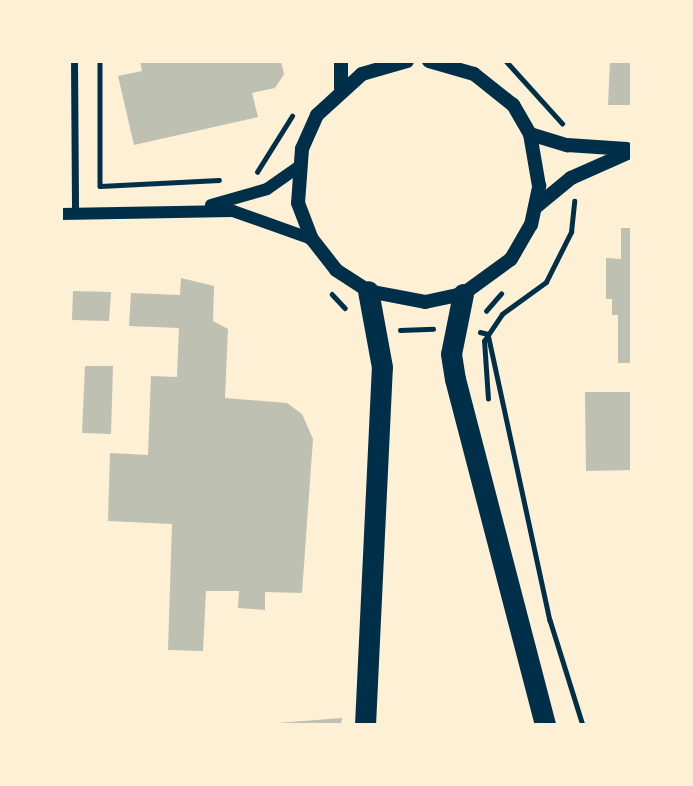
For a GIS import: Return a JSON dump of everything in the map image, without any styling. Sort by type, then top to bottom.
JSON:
[{"type":"highway","points":[[365,725],[379,540],[382,367],[377,326],[368,291]]},
{"type":"highway","points":[[463,294],[454,328],[455,379],[545,725]]},
{"type":"main road","points":[[341,61],[341,88]]},
{"type":"main road","points":[[407,61],[362,74],[341,88],[317,115],[298,167],[298,202],[312,239],[336,270],[368,291],[425,302],[463,294],[511,259],[537,206],[571,178],[632,150]]},
{"type":"main road","points":[[429,61],[488,83],[530,134],[538,166],[537,206]]},
{"type":"main road","points":[[530,134],[567,145],[632,150]]},
{"type":"street","points":[[74,61],[75,213]]},
{"type":"street","points":[[197,208],[267,189],[298,167]]},
{"type":"street","points":[[61,214],[197,208],[273,221],[312,239]]},
{"type":"path","points":[[100,61],[100,186],[231,179]]},
{"type":"path","points":[[506,61],[555,109],[567,145]]},
{"type":"path","points":[[243,174],[255,168],[298,107]]},
{"type":"path","points":[[255,168],[267,189]]},
{"type":"path","points":[[492,415],[483,374],[488,334],[502,314],[546,282],[558,261],[571,232],[571,178]]},
{"type":"path","points":[[321,282],[356,320],[377,326],[454,328],[488,334]]},
{"type":"path","points":[[488,334],[550,620],[583,725]]},
{"type":"building","points":[[140,61],[281,61],[284,74],[275,88],[252,93],[258,117],[134,145],[118,76],[142,71]]},
{"type":"building","points":[[610,61],[632,61],[632,105],[608,105]]},
{"type":"building","points":[[621,228],[632,228],[632,363],[618,363],[618,315],[612,315],[612,299],[606,299],[606,258],[621,259]]},
{"type":"building","points":[[181,278],[214,286],[213,321],[228,329],[225,398],[287,403],[302,414],[313,439],[302,593],[265,592],[265,610],[238,608],[239,591],[206,591],[203,651],[168,650],[172,524],[108,521],[110,453],[148,455],[151,376],[177,377],[179,328],[129,326],[131,293],[180,295]]},
{"type":"building","points":[[73,291],[111,292],[109,321],[72,320]]},
{"type":"building","points":[[85,366],[113,366],[111,434],[82,433]]},
{"type":"building","points":[[585,392],[632,392],[632,470],[586,471]]},
{"type":"building","points":[[342,718],[341,725],[278,725],[278,723]]}]
